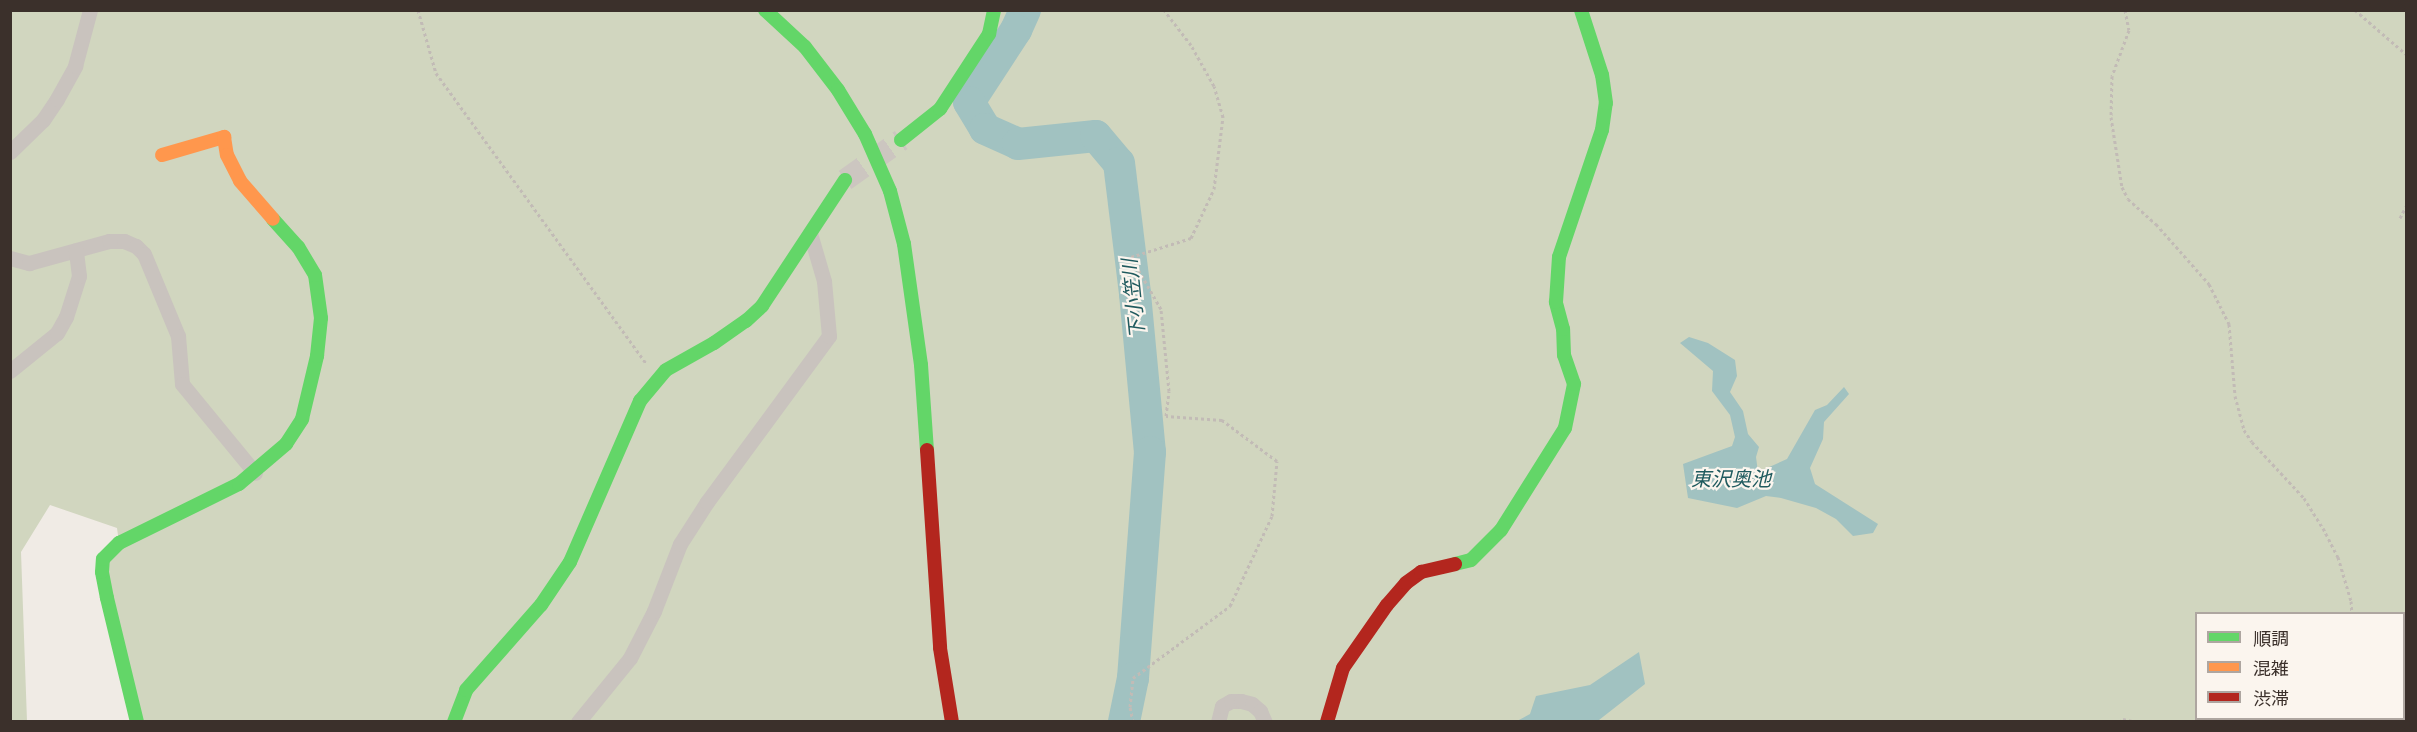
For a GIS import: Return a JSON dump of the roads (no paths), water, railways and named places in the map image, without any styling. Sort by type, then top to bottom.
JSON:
[{"type":"street","points":[[10,152],[43,120],[57,99],[75,66],[90,10]]},
{"type":"street","points":[[901,140],[940,109],[989,34],[994,10]]},
{"type":"street","points":[[1327,722],[1343,668],[1387,604],[1406,583],[1421,572],[1471,560],[1483,550],[1501,530],[1565,428],[1574,384],[1564,355],[1563,329],[1556,302],[1559,257],[1602,130],[1605,103],[1602,75],[1581,10]]},
{"type":"street","points":[[773,13],[825,72],[865,134],[890,191],[904,244],[921,365],[940,648],[952,722]]},
{"type":"street","points":[[136,722],[132,694],[107,598],[102,572],[103,559],[119,543],[197,506],[255,473],[286,444],[302,419],[317,356],[321,318],[315,275],[298,247],[240,181],[227,155],[224,137],[162,155]]},
{"type":"street","points":[[454,722],[466,690],[555,586],[570,562],[640,401],[666,370],[746,321],[762,306],[845,180]]},
{"type":"street","points":[[578,722],[630,658],[654,610],[680,544],[707,502],[830,336],[824,281],[810,232]]},
{"type":"street","points":[[10,258],[28,263],[109,241],[124,241],[136,246],[144,254],[178,336],[182,384],[255,473]]},
{"type":"street","points":[[10,370],[57,333],[66,317],[79,276],[76,250]]},
{"type":"street","points":[[1218,722],[1222,706],[1231,701],[1252,704],[1260,711],[1265,722]]},
{"type":"water","name":"東沢奥池","points":[[1689,337],[1708,343],[1735,360],[1737,376],[1730,392],[1743,411],[1748,434],[1759,447],[1756,457],[1758,472],[1787,459],[1815,410],[1827,405],[1844,387],[1849,394],[1824,422],[1823,439],[1810,468],[1815,484],[1878,524],[1873,533],[1853,536],[1836,519],[1816,508],[1781,498],[1766,496],[1737,508],[1688,498],[1683,464],[1732,446],[1735,437],[1730,415],[1712,391],[1713,371],[1680,343]]},
{"type":"water","points":[[1639,652],[1645,684],[1599,720],[1517,721],[1530,714],[1536,696],[1590,685]]},
{"type":"waterway","name":"下小笠川","points":[[1025,10],[1016,30],[969,102],[985,129],[1018,144],[1096,136],[1119,163],[1135,294],[1150,452],[1133,678],[1124,722]]},
{"type":"tunnel","points":[[845,180],[901,140]]}]
